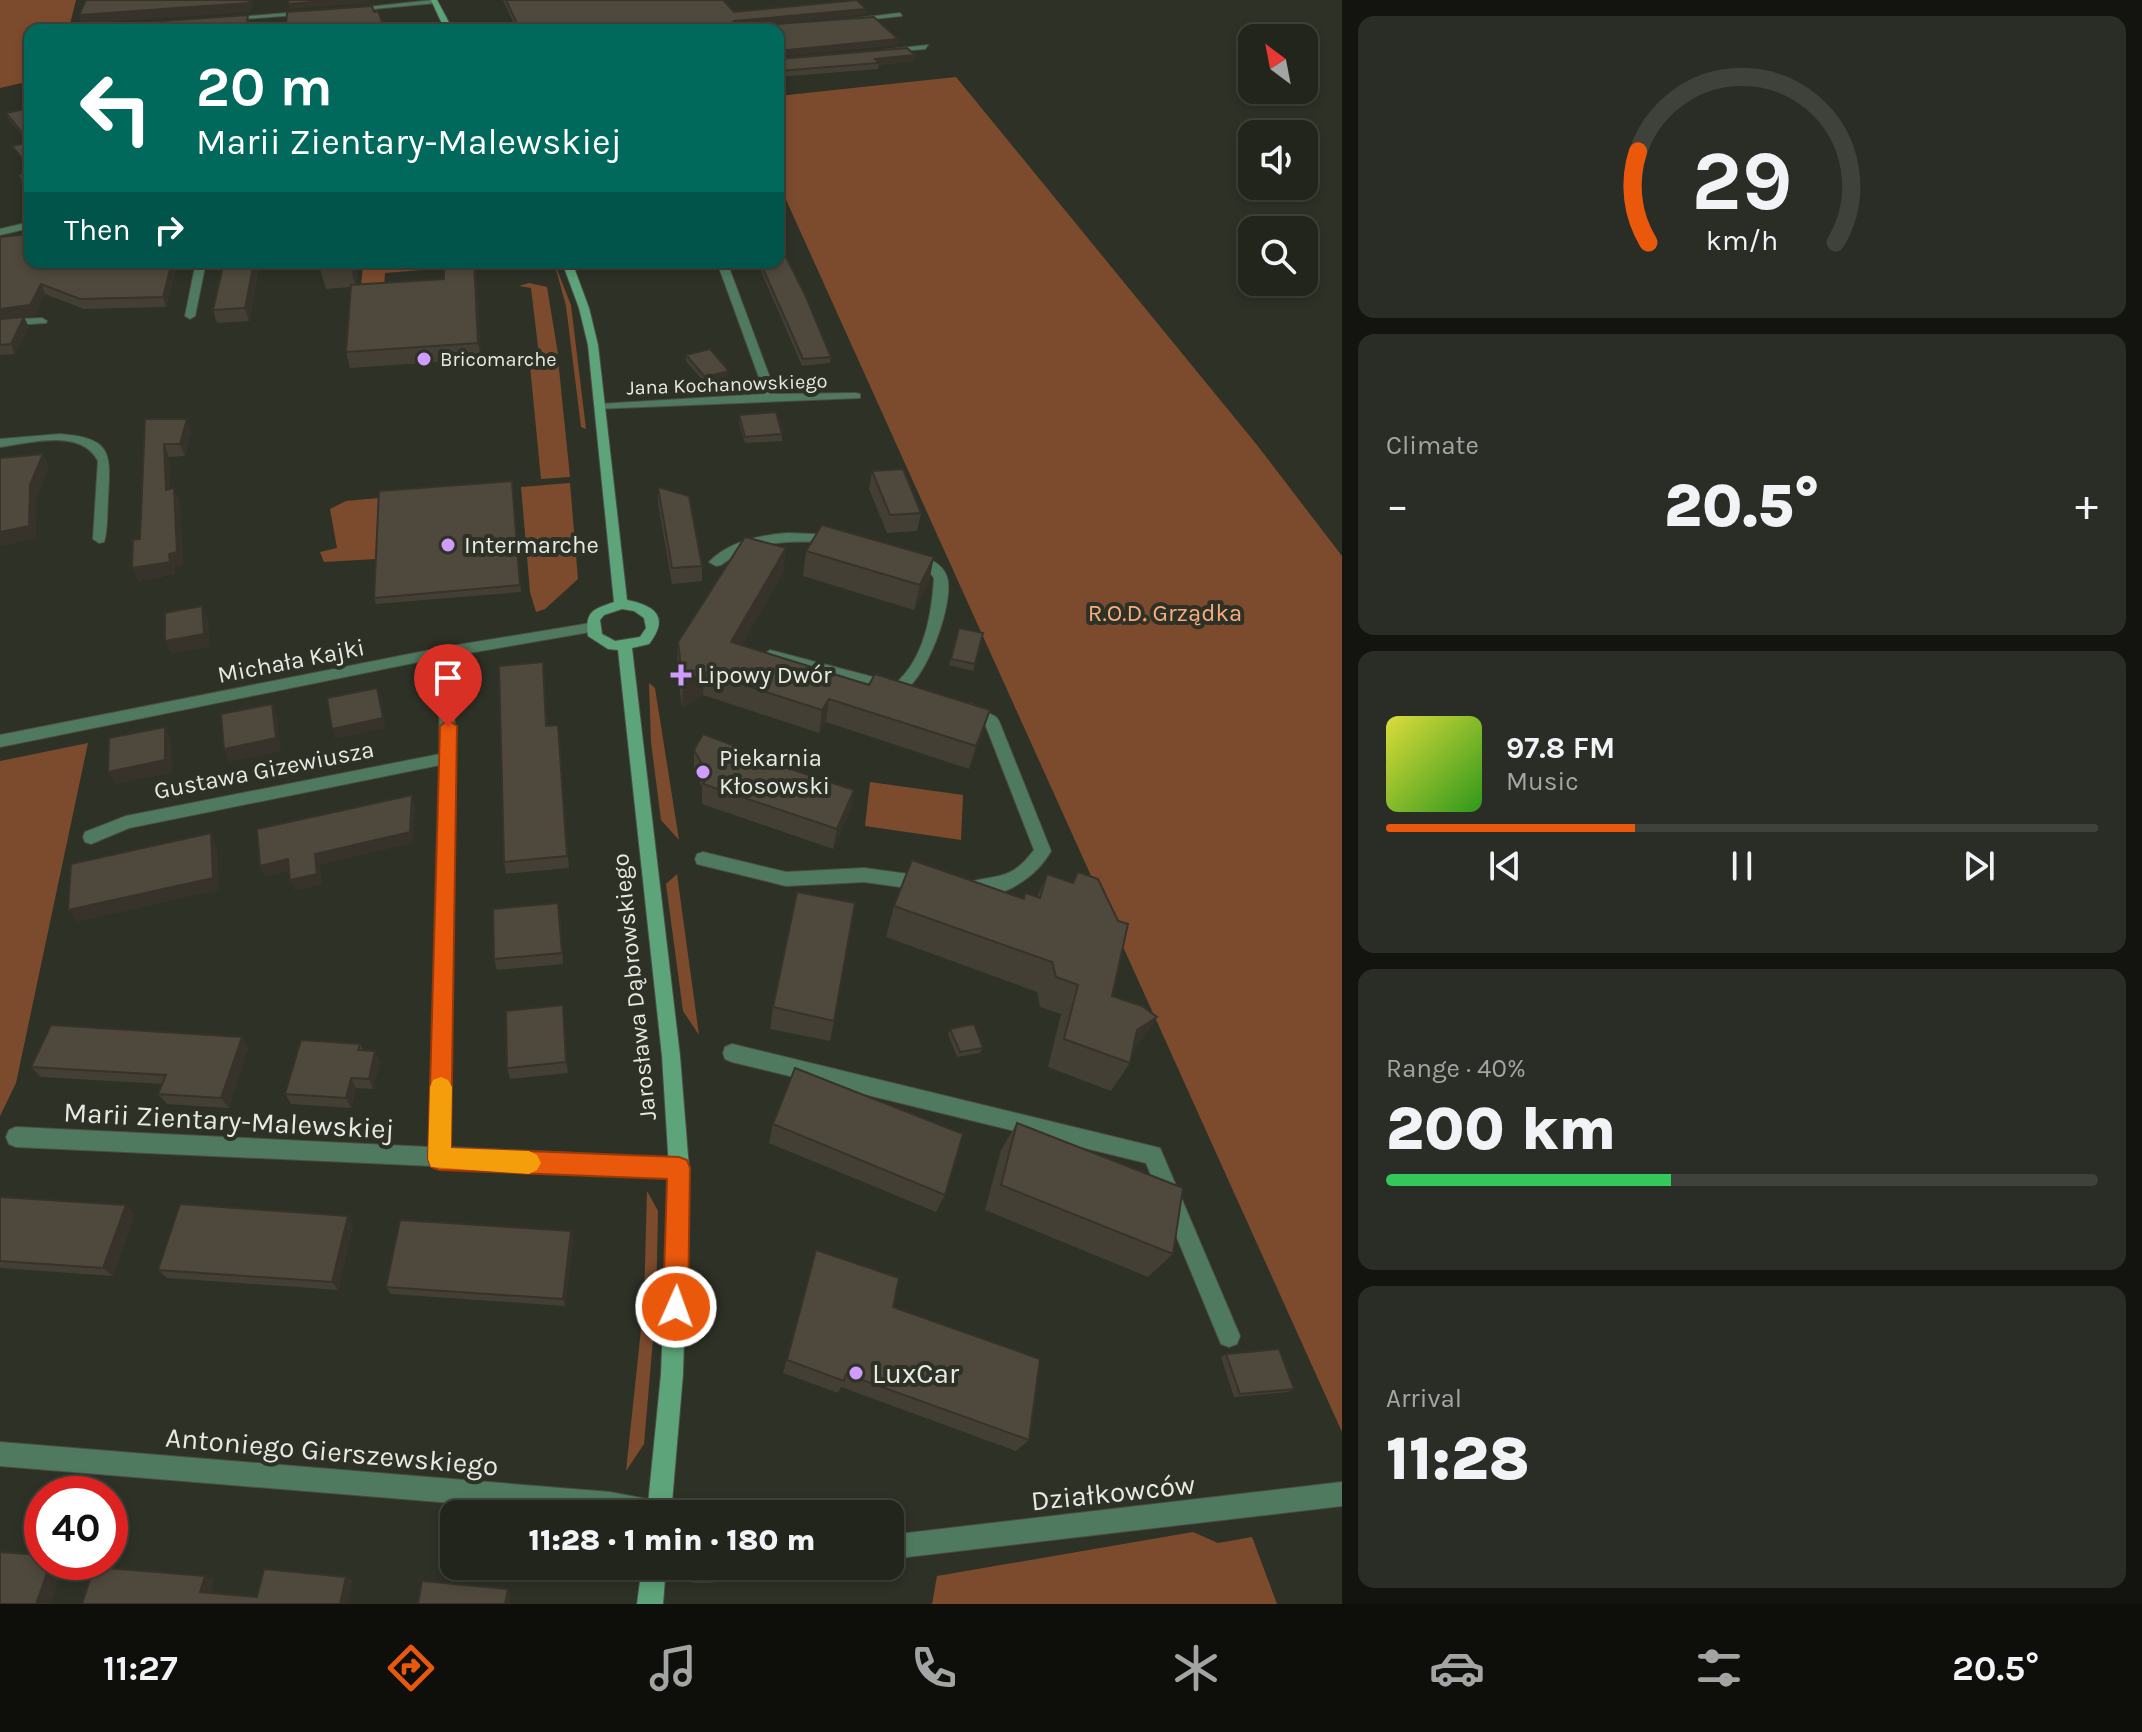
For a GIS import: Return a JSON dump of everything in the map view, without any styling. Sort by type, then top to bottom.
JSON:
[{"type":"street","points":[[336,11],[434,1],[446,24]]},
{"type":"street","points":[[215,18],[321,12]]},
{"type":"street","points":[[841,20],[900,15]]},
{"type":"street","points":[[881,51],[925,47]]},
{"type":"street","points":[[0,232],[24,226]]},
{"type":"street","points":[[190,316],[200,268]]},
{"type":"street","points":[[569,268],[587,321],[621,604]]},
{"type":"street","points":[[724,268],[772,397]]},
{"type":"street","points":[[0,323],[42,321]]},
{"type":"street","name":"Jana Kochanowskiego","points":[[599,407],[772,397],[856,396]]},
{"type":"street","points":[[0,443],[79,439],[93,442],[102,450],[99,539]]},
{"type":"street","points":[[716,562],[747,543],[768,539],[808,537],[848,541]]},
{"type":"street","points":[[892,551],[921,559],[941,578],[941,597],[918,671],[900,688]]},
{"type":"street","points":[[621,604],[642,608],[653,621],[650,635],[625,647],[602,642],[591,628],[599,612],[621,604]]},
{"type":"street","name":"Michała Kajki","points":[[0,741],[445,652],[591,628]]},
{"type":"street","name":"Jarosława Dąbrowskiego","points":[[625,647],[671,1056],[679,1168],[675,1321],[660,1500]]},
{"type":"street","points":[[439,1159],[448,758],[445,652]]},
{"type":"street","points":[[770,655],[925,695]]},
{"type":"street","points":[[703,859],[786,879],[864,875],[942,886],[1000,886],[1029,872],[1043,851],[991,721],[977,710],[950,702]]},
{"type":"street","name":"Gustawa Gizewiusza","points":[[91,837],[126,822],[448,758]]},
{"type":"street","points":[[732,1053],[1153,1155],[1229,1336]]},
{"type":"street","name":"Marii Zientary-Malewskiej","points":[[16,1137],[679,1168]]},
{"type":"street","name":"Antoniego Gierszewskiego","points":[[0,1454],[561,1500]]},
{"type":"street","name":"Działkowców","points":[[904,1545],[1342,1494]]},
{"type":"street","points":[[650,1604],[653,1580]]},
{"type":"green space","points":[[0,0],[76,0],[70,24],[24,24],[24,82],[0,88]]},
{"type":"green space","name":"R.O.D. Grządka","points":[[956,77],[1257,445],[1342,556],[1342,1432],[784,195],[784,95]]},
{"type":"green space","points":[[363,268],[422,270],[385,273],[384,287],[361,288]]},
{"type":"green space","points":[[556,268],[571,305],[586,429],[581,427],[566,306]]},
{"type":"green space","points":[[529,283],[547,287],[558,354],[539,355],[531,288],[519,286]]},
{"type":"green space","points":[[558,359],[570,477],[541,479],[530,366],[539,360]]},
{"type":"green space","points":[[570,483],[578,579],[545,609],[536,612],[530,592],[521,487]]},
{"type":"green space","points":[[379,498],[376,559],[324,562],[320,552],[337,548],[330,509],[346,501]]},
{"type":"green space","points":[[649,683],[655,688],[679,840],[661,820],[651,742]]},
{"type":"green space","points":[[88,743],[16,1083],[0,1116],[0,761]]},
{"type":"green space","points":[[870,782],[963,795],[961,840],[865,826]]},
{"type":"green space","points":[[677,874],[699,1035],[683,1011],[666,884]]},
{"type":"green space","points":[[647,1191],[658,1211],[656,1304],[644,1444],[626,1471],[644,1301]]},
{"type":"green space","points":[[1193,1532],[1218,1543],[1252,1537],[1277,1604],[932,1604],[937,1576]]},
{"type":"building","points":[[86,0],[249,0],[248,3],[79,15]]},
{"type":"building","points":[[289,0],[339,0],[288,4]]},
{"type":"building","points":[[506,0],[723,0],[734,12],[857,0],[866,9],[734,21],[731,24],[517,24]]},
{"type":"building","points":[[372,6],[374,12],[378,11],[383,24],[286,24],[287,12]]},
{"type":"building","points":[[248,15],[247,24],[120,24]]},
{"type":"building","points":[[874,17],[898,39],[784,50],[784,24],[776,24]]},
{"type":"building","points":[[907,48],[915,55],[875,59],[879,63],[784,71],[784,58]]},
{"type":"building","points":[[24,109],[24,135],[6,113]]},
{"type":"building","points":[[24,143],[24,161],[12,146]]},
{"type":"building","points":[[24,235],[24,268],[170,268],[163,297],[80,299],[41,284],[30,305],[0,309],[0,237]]},
{"type":"building","points":[[784,253],[831,357],[803,359],[763,268],[784,268]]},
{"type":"building","points":[[223,268],[253,268],[245,308],[213,310]]},
{"type":"building","points":[[444,268],[474,268],[478,343],[346,352],[351,285],[444,279]]},
{"type":"building","points":[[24,317],[11,344],[0,345],[0,319]]},
{"type":"building","points":[[710,349],[729,371],[705,377],[686,355]]},
{"type":"building","points":[[776,412],[782,434],[745,437],[739,415]]},
{"type":"building","points":[[145,419],[187,419],[180,444],[164,444],[166,490],[174,488],[177,552],[169,554],[170,562],[132,568],[133,540],[140,539]]},
{"type":"building","points":[[43,454],[30,485],[29,526],[0,532],[0,458]]},
{"type":"building","points":[[903,469],[921,513],[890,515],[872,471]]},
{"type":"building","name":"Intermarche","points":[[512,481],[520,585],[374,598],[379,491]]},
{"type":"building","points":[[658,487],[689,496],[702,566],[672,568]]},
{"type":"building","points":[[822,525],[934,557],[920,585],[806,551]]},
{"type":"building","points":[[745,537],[786,548],[731,642],[869,685],[875,674],[990,710],[976,746],[829,699],[822,710],[704,672],[683,684],[678,642]]},
{"type":"building","points":[[202,606],[204,634],[165,641],[165,613]]},
{"type":"building","points":[[959,628],[983,633],[975,664],[951,659]]},
{"type":"building","points":[[543,662],[546,726],[558,725],[567,856],[504,862],[499,666]]},
{"type":"building","points":[[377,688],[383,718],[332,729],[327,698]]},
{"type":"building","points":[[272,704],[276,738],[224,749],[221,714]]},
{"type":"building","points":[[165,727],[165,760],[108,772],[109,738]]},
{"type":"building","points":[[703,734],[738,747],[736,751],[854,790],[837,829],[703,784],[708,775],[694,750]]},
{"type":"building","points":[[412,795],[410,832],[315,854],[317,874],[290,880],[288,859],[260,866],[257,829]]},
{"type":"building","points":[[211,833],[213,878],[68,910],[71,864]]},
{"type":"building","points":[[912,860],[1024,899],[1025,893],[1040,898],[1047,874],[1073,883],[1078,872],[1098,879],[1118,921],[1128,924],[1112,996],[1142,1006],[1157,1017],[1137,1030],[1130,1063],[1064,1039],[1078,985],[1056,977],[1052,962],[894,906]]},
{"type":"building","points":[[797,892],[855,903],[834,1021],[773,1007]]},
{"type":"building","points":[[558,903],[562,953],[494,959],[493,909]]},
{"type":"building","points":[[563,1005],[566,1062],[507,1068],[506,1011]]},
{"type":"building","points":[[974,1024],[983,1048],[960,1052],[950,1029]]},
{"type":"building","points":[[51,1025],[242,1037],[221,1098],[158,1094],[166,1075],[31,1067]]},
{"type":"building","points":[[301,1040],[360,1044],[358,1050],[375,1051],[369,1079],[351,1078],[346,1098],[285,1094]]},
{"type":"building","points":[[795,1068],[963,1134],[945,1195],[773,1124]]},
{"type":"building","points":[[1017,1123],[1183,1188],[1173,1254],[1001,1185]]},
{"type":"building","points":[[0,1197],[126,1205],[103,1268],[0,1261]]},
{"type":"building","points":[[180,1204],[348,1216],[332,1282],[158,1270]]},
{"type":"building","points":[[400,1220],[571,1231],[563,1299],[386,1287]]},
{"type":"building","points":[[816,1250],[899,1278],[893,1307],[1040,1359],[1029,1440],[846,1374],[844,1381],[787,1360]]},
{"type":"building","points":[[1279,1349],[1294,1389],[1240,1394],[1226,1354]]},
{"type":"building","points":[[0,1552],[24,1554],[24,1580],[45,1580],[36,1604],[0,1604]]},
{"type":"building","points":[[264,1569],[346,1577],[340,1604],[82,1604],[90,1580],[128,1580],[128,1570],[205,1576],[200,1592],[257,1597]]},
{"type":"building","points":[[422,1581],[508,1589],[505,1604],[418,1604]]},
{"type":"slow traffic","points":[[441,1087],[439,1159],[529,1163]]},
{"type":"place","name":"Bricomarche","points":[[424,359]]},
{"type":"place","name":"Intermarche","points":[[448,545]]},
{"type":"place","name":"Lipowy Dwór","points":[[681,675]]},
{"type":"place","name":"Piekarnia Kłosowski","points":[[703,772]]},
{"type":"place","name":"LuxCar","points":[[856,1373]]},
{"type":"route","points":[[448,726],[439,1159],[679,1168],[676,1307]]}]
